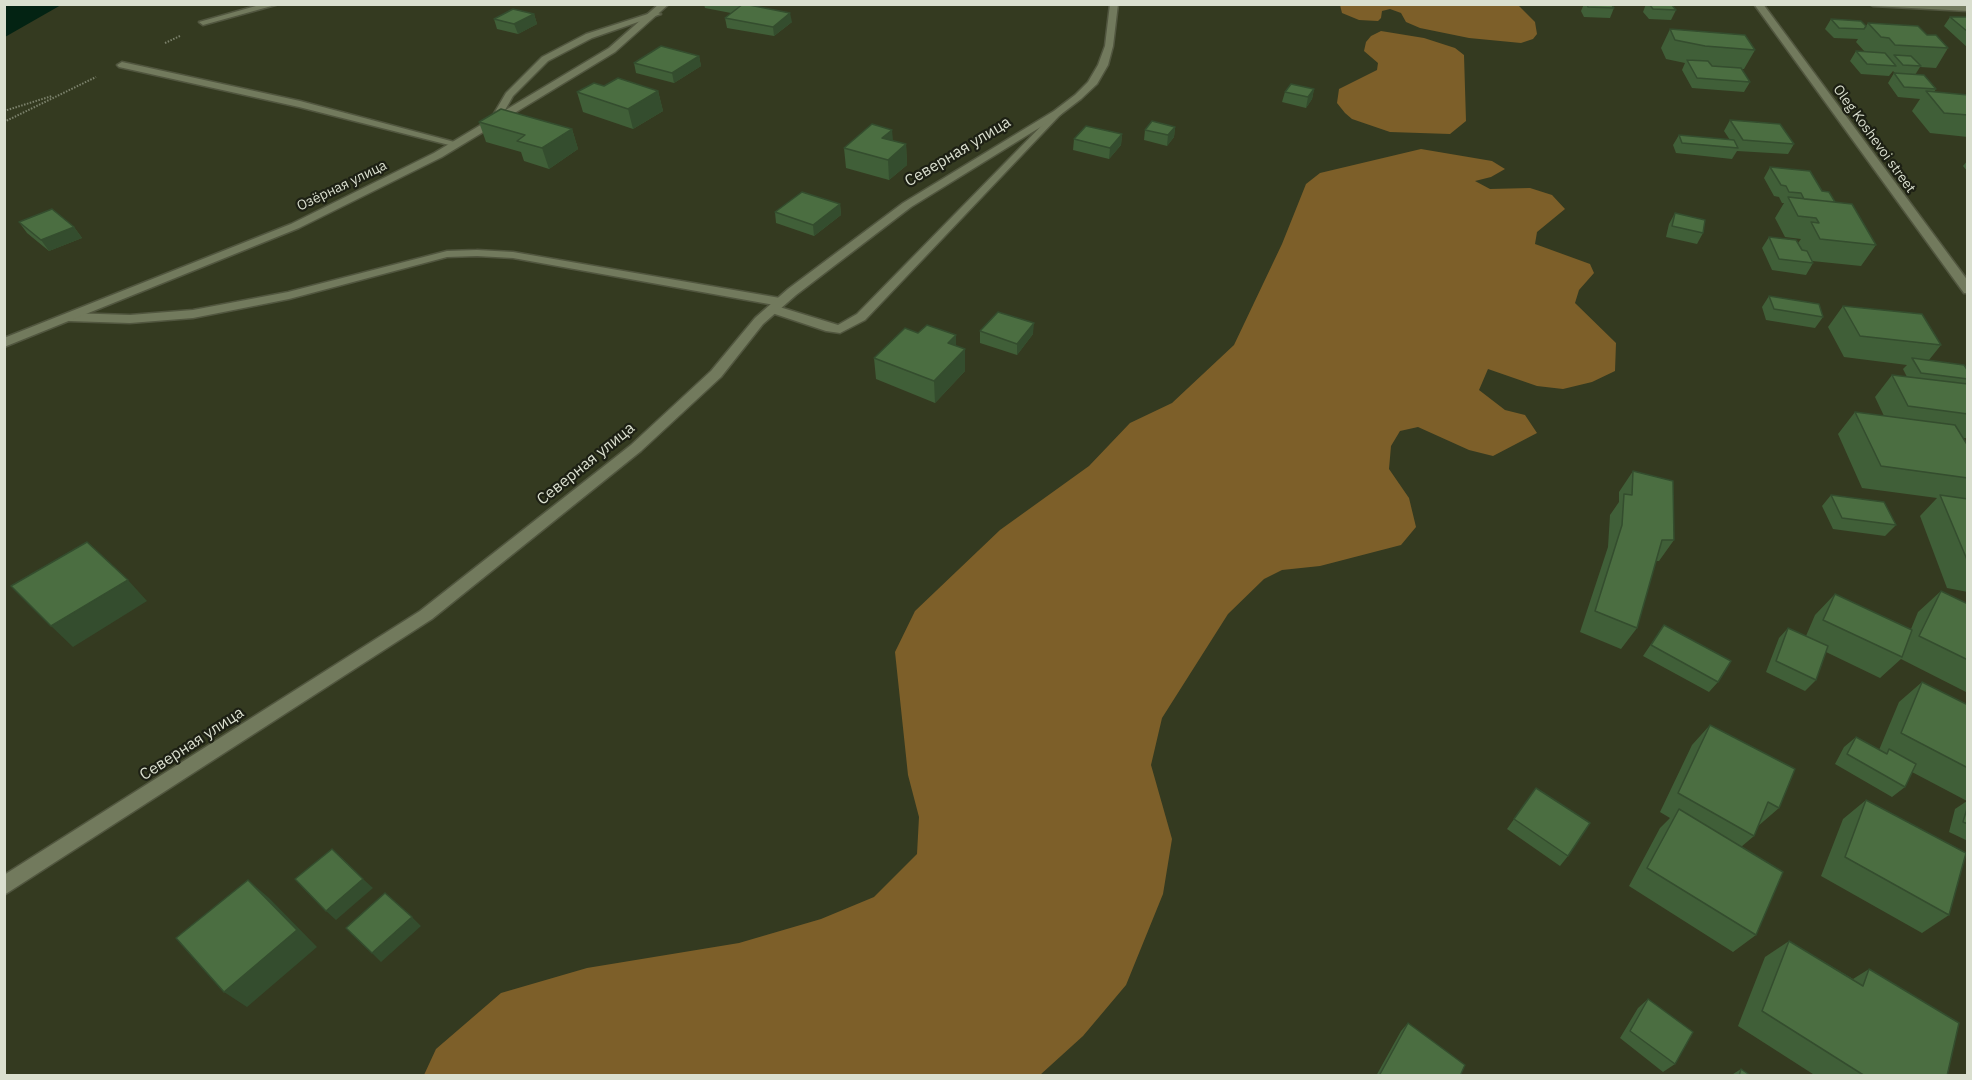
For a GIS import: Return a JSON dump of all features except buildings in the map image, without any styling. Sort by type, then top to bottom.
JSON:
[{"type":"street","points":[[203,22],[275,4]]},
{"type":"street","name":"Озёрная улица","points":[[4,343],[295,226],[358,196],[458,144],[612,50],[657,14],[665,4]]},
{"type":"street","name":"Северная улица","points":[[4,886],[426,615],[636,448],[716,374],[759,321],[777,305],[907,205],[1057,113],[1092,84],[1103,65],[1109,46],[1114,4]]},
{"type":"street","name":"Oleg Koshevoi street","points":[[1758,4],[1968,290]]},
{"type":"street","points":[[1873,4],[1968,9]]},
{"type":"street","points":[[494,122],[509,95],[545,59],[599,32],[657,14]]},
{"type":"street","points":[[122,65],[300,104],[458,144]]},
{"type":"street","points":[[69,317],[130,319],[194,314],[289,295],[447,254],[477,253],[513,255],[777,305],[830,328],[840,328],[861,317],[1057,113]]},
{"type":"path","points":[[4,111],[67,92]]},
{"type":"shaded area","points":[[5,4],[61,4],[61,5],[5,37]]},
{"type":"shaded area","points":[[1340,5],[1518,5],[1535,22],[1537,34],[1533,39],[1521,43],[1469,38],[1420,28],[1406,22],[1401,13],[1390,9],[1382,11],[1378,21],[1359,20],[1342,13]]},
{"type":"shaded area","points":[[1381,31],[1424,38],[1455,48],[1464,55],[1466,121],[1450,134],[1390,132],[1352,119],[1337,103],[1339,89],[1377,70],[1378,63],[1364,51],[1366,42],[1371,36]]},
{"type":"shaded area","points":[[1421,149],[1492,161],[1505,169],[1491,177],[1475,181],[1490,189],[1530,188],[1552,195],[1565,209],[1537,232],[1535,244],[1590,264],[1594,273],[1579,290],[1575,303],[1616,343],[1615,371],[1592,382],[1563,389],[1537,386],[1488,369],[1479,390],[1505,410],[1525,415],[1537,433],[1493,456],[1469,450],[1418,427],[1400,431],[1391,446],[1389,469],[1409,498],[1416,527],[1401,545],[1320,566],[1282,570],[1264,579],[1228,614],[1162,718],[1151,765],[1172,839],[1163,894],[1126,985],[1083,1036],[1040,1075],[424,1075],[436,1049],[501,993],[587,968],[739,943],[821,919],[874,897],[917,854],[919,817],[908,775],[895,652],[915,611],[1000,530],[1089,466],[1130,423],[1172,403],[1234,345],[1282,244],[1306,184],[1320,173]]}]
